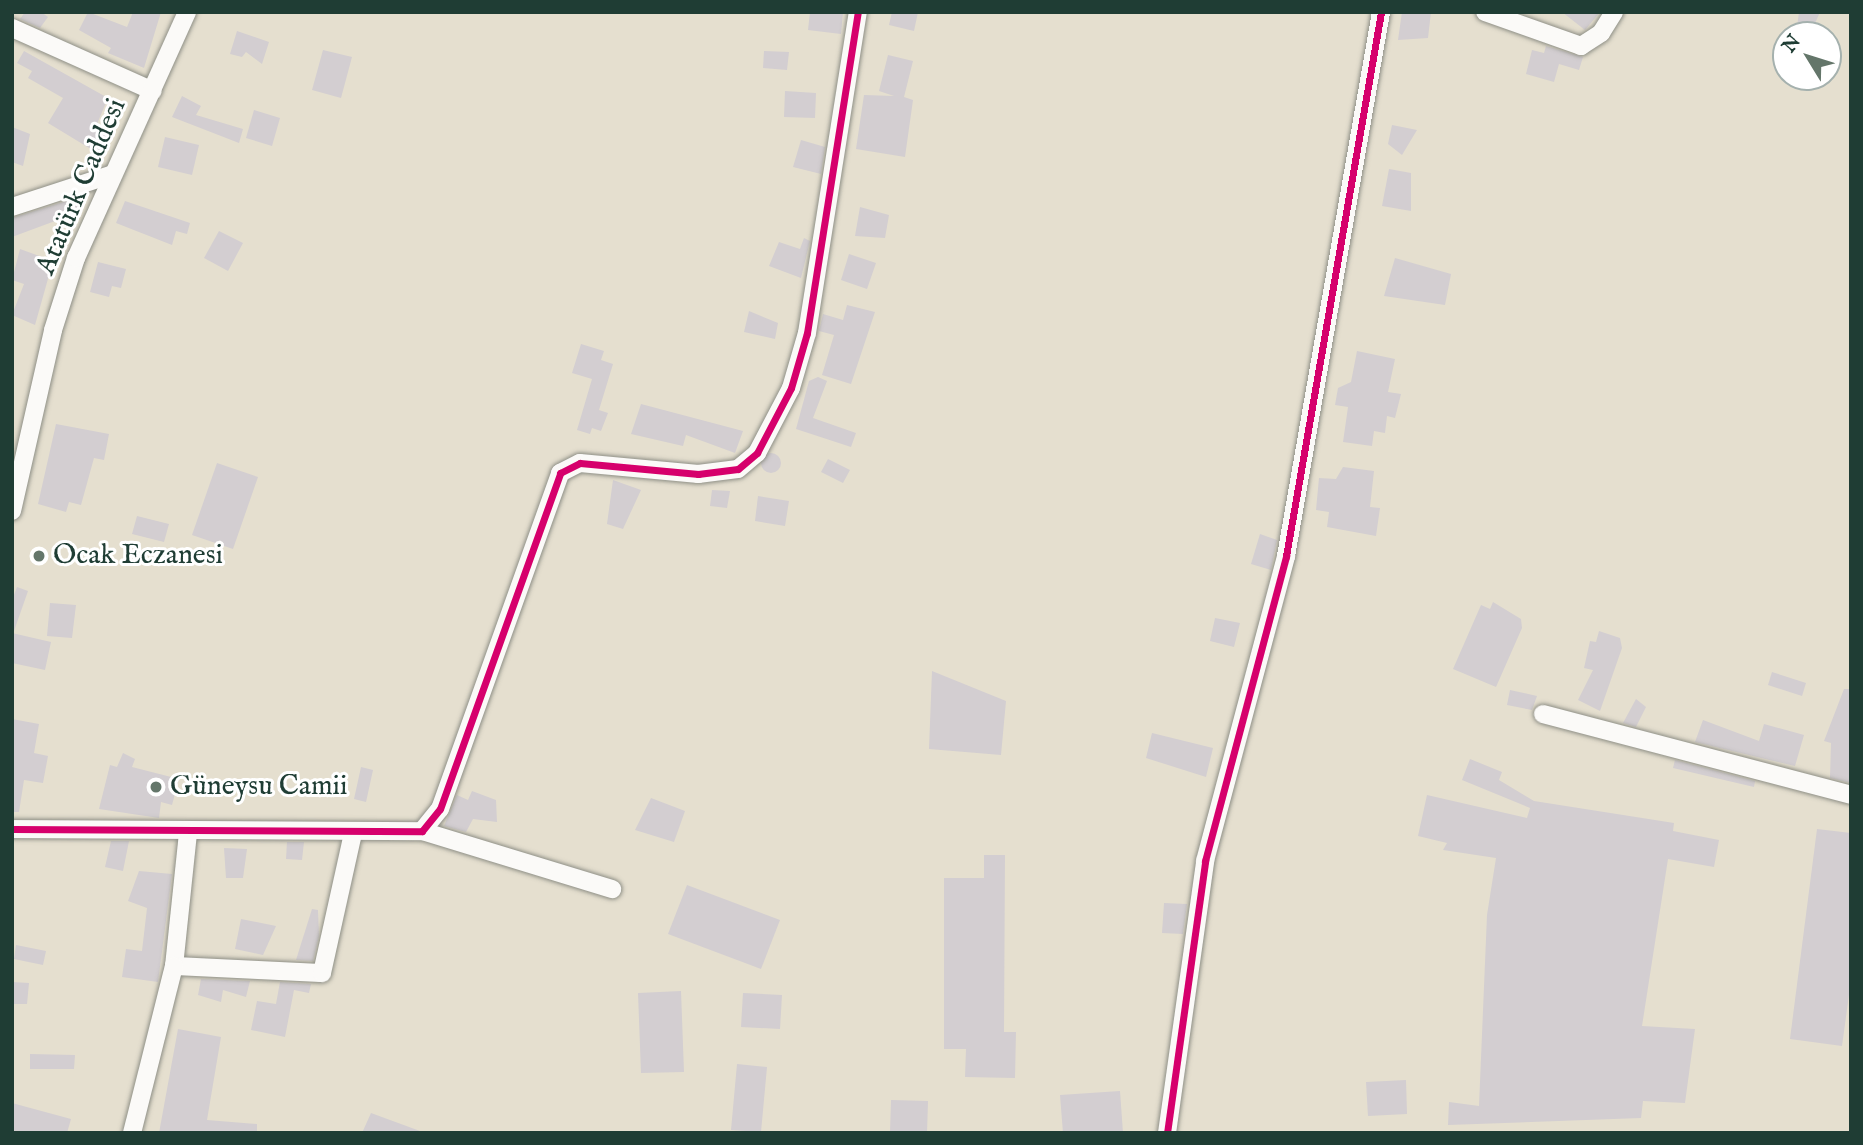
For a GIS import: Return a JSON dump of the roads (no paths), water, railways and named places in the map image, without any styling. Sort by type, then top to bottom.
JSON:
[{"type":"street","name":"Atatürk Caddesi","points":[[12,511],[53,330],[110,175],[153,91],[187,12]]},
{"type":"street","points":[[422,831],[440,809],[560,473],[580,463],[698,474],[738,469],[757,453],[791,388],[807,332],[858,12]]},
{"type":"street","points":[[1167,1133],[1205,861],[1286,556],[1381,12]]},
{"type":"street","points":[[1485,12],[1581,46],[1601,33],[1614,12]]},
{"type":"street","points":[[12,28],[153,91]]},
{"type":"street","points":[[12,207],[110,175]]},
{"type":"street","points":[[1543,714],[1851,795]]},
{"type":"street","points":[[12,830],[353,833],[422,831],[612,889]]},
{"type":"street","points":[[132,1133],[174,966],[188,832]]},
{"type":"street","points":[[174,966],[322,972],[353,833]]},
{"type":"place","name":"Ocak Eczanesi","points":[[39,556]]},
{"type":"place","name":"Güneysu Camii","points":[[156,787]]}]
